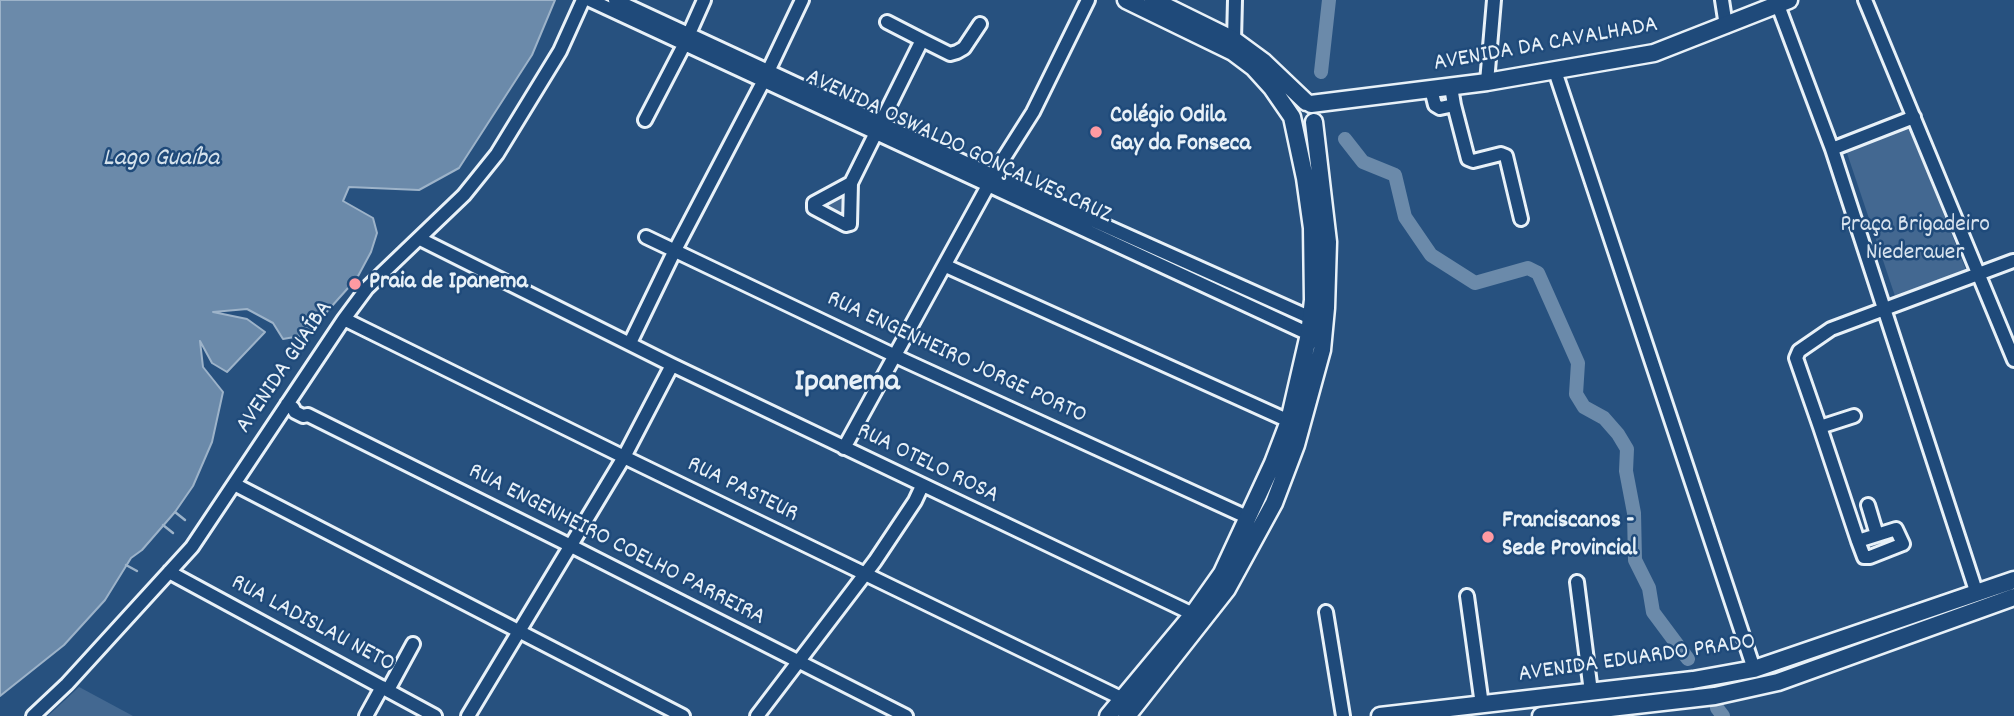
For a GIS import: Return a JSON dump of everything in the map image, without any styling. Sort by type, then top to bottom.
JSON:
[{"type":"main road","points":[[1108,716],[1193,614],[1222,573],[1249,518],[1289,421],[1314,300],[1312,228],[1293,119],[1272,88],[1253,67],[1233,52],[1126,0]]},
{"type":"main road","points":[[1127,716],[1227,589],[1274,503],[1296,446],[1322,350],[1326,308],[1328,242],[1312,111],[1265,62],[1234,40],[1153,0]]},
{"type":"main road","name":"AVENIDA DA CAVALHADA","points":[[1293,119],[1297,104],[1312,111],[1345,101],[1487,82],[1654,53],[1781,2]]},
{"type":"main road","name":"AVENIDA EDUARDO PRADO","points":[[1380,716],[1451,712],[1482,705],[1693,680],[1754,669],[2014,580]]},
{"type":"main road","name":"AVENIDA EDUARDO PRADO","points":[[1541,716],[1646,710],[1778,682],[2014,597]]},
{"type":"main road","points":[[1626,687],[1642,694],[1646,710]]},
{"type":"street","name":"AVENIDA GUAÍBA","points":[[33,716],[67,684],[192,547],[290,406],[344,319],[367,288],[464,195],[497,154],[560,51],[583,0]]},
{"type":"street","name":"AVENIDA OSWALDO GONÇALVES CRUZ","points":[[590,0],[687,40],[1310,326]]},
{"type":"street","name":"AVENIDA OSWALDO GONÇALVES CRUZ","points":[[615,0],[687,40]]},
{"type":"street","points":[[646,120],[687,40],[704,0]]},
{"type":"street","points":[[629,343],[802,0]]},
{"type":"street","points":[[844,448],[991,181],[1033,112],[1088,0]]},
{"type":"street","points":[[1234,40],[1235,0]]},
{"type":"street","points":[[1487,82],[1493,0]]},
{"type":"street","points":[[1722,0],[1726,26]]},
{"type":"street","points":[[1866,0],[2014,360]]},
{"type":"street","points":[[1781,2],[1832,149],[1977,594]]},
{"type":"street","points":[[887,22],[950,54],[964,48],[980,24]]},
{"type":"street","points":[[851,183],[922,40]]},
{"type":"street","points":[[1555,71],[1754,669]]},
{"type":"street","points":[[1451,87],[1468,159],[1473,161],[1501,154],[1506,156],[1521,219]]},
{"type":"street","points":[[1431,89],[1436,106],[1440,108],[1454,105]]},
{"type":"street","points":[[1832,149],[1914,117]]},
{"type":"street","name":"RUA ENGENHEIRO JORGE PORTO","points":[[646,237],[1249,518]]},
{"type":"street","name":"RUA OTELO ROSA","points":[[420,239],[672,365],[1193,614]]},
{"type":"street","points":[[1858,541],[1896,529],[1903,544],[1864,557],[1858,541],[1796,358],[1799,351],[1831,329],[2013,261]]},
{"type":"street","points":[[946,266],[1289,421]]},
{"type":"street","name":"RUA PASTEUR","points":[[344,319],[1123,699]]},
{"type":"street","points":[[468,716],[624,457],[672,365]]},
{"type":"street","name":"RUA ENGENHEIRO COELHO PARREIRA","points":[[290,406],[295,412],[308,415],[906,716]]},
{"type":"street","points":[[1820,427],[1854,416]]},
{"type":"street","points":[[234,484],[683,716]]},
{"type":"street","points":[[757,716],[866,574],[922,486]]},
{"type":"street","points":[[1868,505],[1877,535]]},
{"type":"street","name":"RUA LADISLAU NETO","points":[[169,572],[435,716]]},
{"type":"street","points":[[1577,582],[1591,692]]},
{"type":"street","points":[[1467,596],[1482,705]]},
{"type":"street","points":[[1326,612],[1343,716]]},
{"type":"street","points":[[366,716],[413,644]]},
{"type":"green space","name":"Praça Brigadeiro Niederauer","points":[[1908,125],[1966,270],[1895,296],[1846,150]]},
{"type":"green space","points":[[847,190],[847,219],[819,206]]},
{"type":"green space","points":[[81,688],[133,716],[48,716]]},
{"type":"water","name":"Lago Guaíba","points":[[0,0],[555,0],[532,55],[459,168],[419,190],[349,187],[343,201],[373,218],[377,233],[371,252],[357,278],[306,335],[283,339],[273,323],[247,309],[213,312],[247,319],[265,332],[227,372],[212,363],[200,341],[203,367],[223,392],[212,442],[193,486],[175,512],[142,550],[131,558],[105,600],[64,645],[0,696]]},
{"type":"waterway","points":[[1321,72],[1329,0]]},
{"type":"waterway","points":[[1345,139],[1363,162],[1395,175],[1405,217],[1431,255],[1475,283],[1528,268],[1538,273],[1578,363],[1576,394],[1584,407],[1604,418],[1627,449],[1626,471],[1634,513],[1635,560],[1649,588],[1653,612],[1688,659]]},
{"type":"waterway","points":[[175,512],[185,520]]},
{"type":"waterway","points":[[163,525],[173,533]]},
{"type":"waterway","points":[[126,565],[137,571]]},
{"type":"waterway","points":[[1717,708],[1723,716]]},
{"type":"place","name":"Colégio Odila Gay da Fonseca","points":[[1096,132]]},
{"type":"place","name":"Praia de Ipanema","points":[[355,284]]},
{"type":"place","name":"Franciscanos - Sede Provincial","points":[[1488,537]]},
{"type":"district","name":"Ipanema","points":[[847,385]]}]
